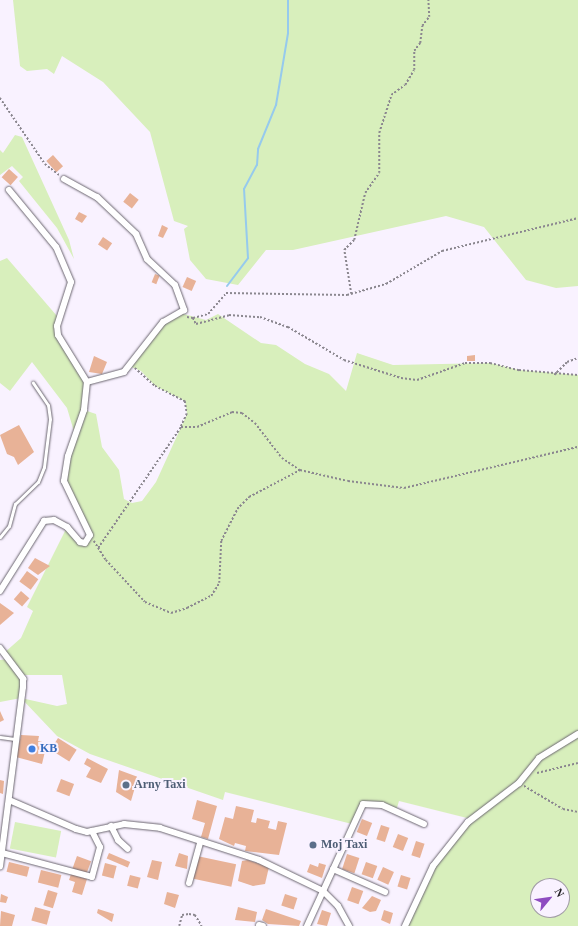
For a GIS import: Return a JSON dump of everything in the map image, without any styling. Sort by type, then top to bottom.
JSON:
[{"type":"street","points":[[64,179],[97,197],[136,234],[147,259],[175,285],[180,295],[184,310],[174,315],[156,329],[129,366],[117,377],[86,382]]},
{"type":"street","points":[[0,591],[44,521],[54,520],[66,527],[80,542],[85,543],[90,535],[68,493],[64,471],[84,410],[86,382],[58,335],[57,326],[71,282],[66,265],[56,247],[9,190]]},
{"type":"street","points":[[0,648],[23,679],[0,867]]},
{"type":"street","points":[[405,926],[433,866],[477,814],[519,783],[539,758],[578,734]]},
{"type":"street","points":[[9,800],[76,829],[92,831],[124,824],[160,828],[200,843],[259,860],[323,890],[338,906],[349,926]]},
{"type":"street","points":[[307,926],[363,804],[382,805],[424,824]]},
{"type":"street","points":[[0,820],[7,819]]},
{"type":"street","points":[[111,826],[118,840],[128,849]]},
{"type":"street","points":[[2,852],[92,877],[100,847],[92,831]]},
{"type":"street","points":[[189,883],[200,843]]},
{"type":"street","points":[[333,869],[385,892]]},
{"type":"lane","points":[[0,537],[10,526],[16,504],[38,482],[44,467],[50,419],[48,405],[33,383]]},
{"type":"lane","points":[[0,737],[15,739]]},
{"type":"path","points":[[352,294],[344,250],[354,240],[365,193],[379,173],[380,133],[391,95],[405,85],[414,70],[414,51],[420,42],[422,26],[429,17],[428,0]]},
{"type":"path","points":[[0,98],[45,164],[64,179]]},
{"type":"path","points":[[174,315],[193,318],[208,314],[226,293],[352,294],[386,284],[442,251],[578,218]]},
{"type":"path","points":[[193,318],[196,324],[229,315],[260,316],[288,327],[344,360],[401,378],[438,375],[466,364],[490,363],[554,375],[578,375]]},
{"type":"path","points":[[554,375],[567,362],[578,358]]},
{"type":"path","points":[[98,548],[181,427],[187,414],[185,401],[155,386],[141,371],[129,366]]},
{"type":"path","points":[[181,427],[197,427],[232,412],[242,413],[255,423],[282,458],[300,470],[348,481],[404,488],[578,447]]},
{"type":"path","points":[[90,535],[98,548],[145,602],[171,613],[187,608],[211,596],[219,583],[221,541],[237,509],[249,497],[300,470]]},
{"type":"path","points":[[527,773],[552,772],[578,763]]},
{"type":"path","points":[[519,783],[563,809],[578,812]]},
{"type":"path","points":[[179,926],[182,915],[189,914],[195,915],[202,926]]},
{"type":"green space","points":[[13,0],[578,0],[578,286],[556,288],[526,280],[484,227],[446,216],[293,250],[266,250],[238,285],[206,279],[190,260],[184,229],[188,226],[174,221],[150,132],[103,82],[62,56],[54,74],[47,69],[27,71],[20,66]]},
{"type":"green space","points":[[15,135],[22,137],[69,240],[74,259],[57,228],[19,181],[23,177],[12,166],[0,175],[0,150],[3,153]]},
{"type":"green space","points":[[7,258],[57,316],[58,335],[87,382],[84,410],[96,414],[102,447],[119,470],[124,499],[132,503],[142,501],[156,482],[187,414],[185,401],[155,386],[141,371],[129,366],[156,329],[180,313],[206,320],[218,314],[261,343],[276,345],[305,364],[329,374],[346,391],[357,353],[393,365],[490,363],[519,370],[578,375],[578,926],[405,926],[425,881],[471,819],[399,801],[396,811],[382,805],[363,804],[352,824],[225,792],[223,800],[90,754],[57,736],[21,698],[0,702],[0,660],[8,659],[4,653],[21,638],[33,611],[27,607],[67,527],[81,542],[90,535],[64,481],[75,435],[67,408],[32,362],[10,391],[0,383],[0,261]],"holes":[[[21,675],[62,675],[67,704],[57,706],[21,698]]]},
{"type":"green space","points":[[15,822],[61,831],[56,857],[10,849]]},
{"type":"building","points":[[53,155],[63,166],[56,172],[46,161]]},
{"type":"building","points":[[9,169],[18,177],[11,185],[2,177]]},
{"type":"building","points":[[130,193],[139,200],[132,208],[123,202]]},
{"type":"building","points":[[79,212],[87,216],[82,223],[75,219]]},
{"type":"building","points":[[162,225],[168,228],[163,238],[158,236]]},
{"type":"building","points":[[103,237],[112,243],[107,251],[98,244]]},
{"type":"building","points":[[155,274],[160,276],[156,284],[152,282]]},
{"type":"building","points":[[187,277],[196,281],[192,291],[183,287]]},
{"type":"building","points":[[475,355],[475,361],[467,361],[467,356]]},
{"type":"building","points":[[94,356],[107,362],[102,374],[89,372]]},
{"type":"building","points":[[19,425],[34,452],[18,465],[14,457],[7,454],[0,435]]},
{"type":"building","points":[[35,558],[50,566],[38,575],[28,568]]},
{"type":"building","points":[[27,571],[38,579],[31,590],[19,582]]},
{"type":"building","points":[[21,591],[29,598],[22,607],[14,599]]},
{"type":"building","points":[[0,603],[14,613],[0,625]]},
{"type":"building","points":[[0,711],[4,720],[0,722]]},
{"type":"building","points":[[21,735],[39,736],[38,741],[47,743],[42,764],[16,757]]},
{"type":"building","points":[[58,738],[77,750],[69,762],[51,750]]},
{"type":"building","points":[[87,758],[108,769],[101,783],[86,777],[91,768],[84,764]]},
{"type":"building","name":"Arny Taxi","points":[[119,770],[138,777],[131,801],[116,792]]},
{"type":"building","points":[[61,779],[74,784],[69,796],[56,791]]},
{"type":"building","points":[[0,780],[4,781],[3,794],[0,793]]},
{"type":"building","points":[[197,800],[217,806],[208,839],[201,837],[205,823],[192,819]]},
{"type":"building","points":[[236,806],[254,810],[251,822],[256,823],[257,818],[270,821],[268,828],[276,830],[278,821],[287,823],[279,855],[245,851],[246,846],[235,843],[234,846],[219,839],[225,817],[233,819]]},
{"type":"building","points":[[362,819],[372,823],[367,836],[357,832]]},
{"type":"building","points":[[381,825],[390,828],[385,842],[376,839]]},
{"type":"building","points":[[398,834],[408,838],[403,851],[393,847]]},
{"type":"building","points":[[416,841],[425,844],[420,858],[411,855]]},
{"type":"building","points":[[109,853],[130,862],[128,868],[107,859]]},
{"type":"building","points":[[179,853],[188,856],[187,869],[175,866]]},
{"type":"building","points":[[347,854],[359,858],[354,873],[342,869]]},
{"type":"building","points":[[77,856],[91,861],[87,873],[73,868]]},
{"type":"building","points":[[197,856],[236,864],[231,887],[192,878]]},
{"type":"building","points":[[152,860],[162,862],[158,880],[147,877]]},
{"type":"building","points":[[248,860],[269,867],[265,884],[253,886],[238,881],[242,861]]},
{"type":"building","points":[[9,862],[29,867],[27,877],[7,872]]},
{"type":"building","points":[[366,862],[377,866],[373,878],[362,874]]},
{"type":"building","points":[[105,863],[117,866],[113,879],[102,876]]},
{"type":"building","points":[[319,863],[326,865],[322,878],[307,872],[310,864],[318,867]]},
{"type":"building","points":[[383,867],[394,872],[388,885],[377,880]]},
{"type":"building","points":[[41,870],[61,875],[58,888],[38,883]]},
{"type":"building","points":[[71,874],[87,879],[82,895],[72,892],[75,882],[69,880]]},
{"type":"building","points":[[130,875],[141,878],[138,888],[127,886]]},
{"type":"building","points":[[401,875],[411,878],[407,889],[397,886]]},
{"type":"building","points":[[352,887],[363,891],[358,904],[347,900]]},
{"type":"building","points":[[48,890],[58,893],[53,908],[43,905]]},
{"type":"building","points":[[167,892],[179,895],[175,908],[164,904]]},
{"type":"building","points":[[1,894],[8,897],[6,903],[0,902]]},
{"type":"building","points":[[285,894],[297,898],[294,909],[281,905]]},
{"type":"building","points":[[372,896],[381,900],[376,911],[370,912],[362,908]]},
{"type":"building","points":[[35,907],[50,911],[47,925],[31,921]]},
{"type":"building","points":[[238,907],[257,912],[255,922],[235,920]]},
{"type":"building","points":[[98,909],[114,914],[112,922],[97,913]]},
{"type":"building","points":[[266,909],[301,921],[299,926],[268,924],[262,920]]},
{"type":"building","points":[[322,910],[331,913],[327,926],[317,924]]},
{"type":"building","points":[[384,910],[393,913],[390,924],[381,920]]},
{"type":"building","points":[[1,911],[15,915],[12,926],[0,926]]},
{"type":"waterway","points":[[227,286],[248,258],[244,189],[257,165],[258,149],[276,105],[288,33],[288,0]]},
{"type":"place","name":"KB","points":[[32,749]]},
{"type":"place","name":"Arny Taxi","points":[[126,785]]},
{"type":"place","name":"Moj Taxi","points":[[313,845]]}]
